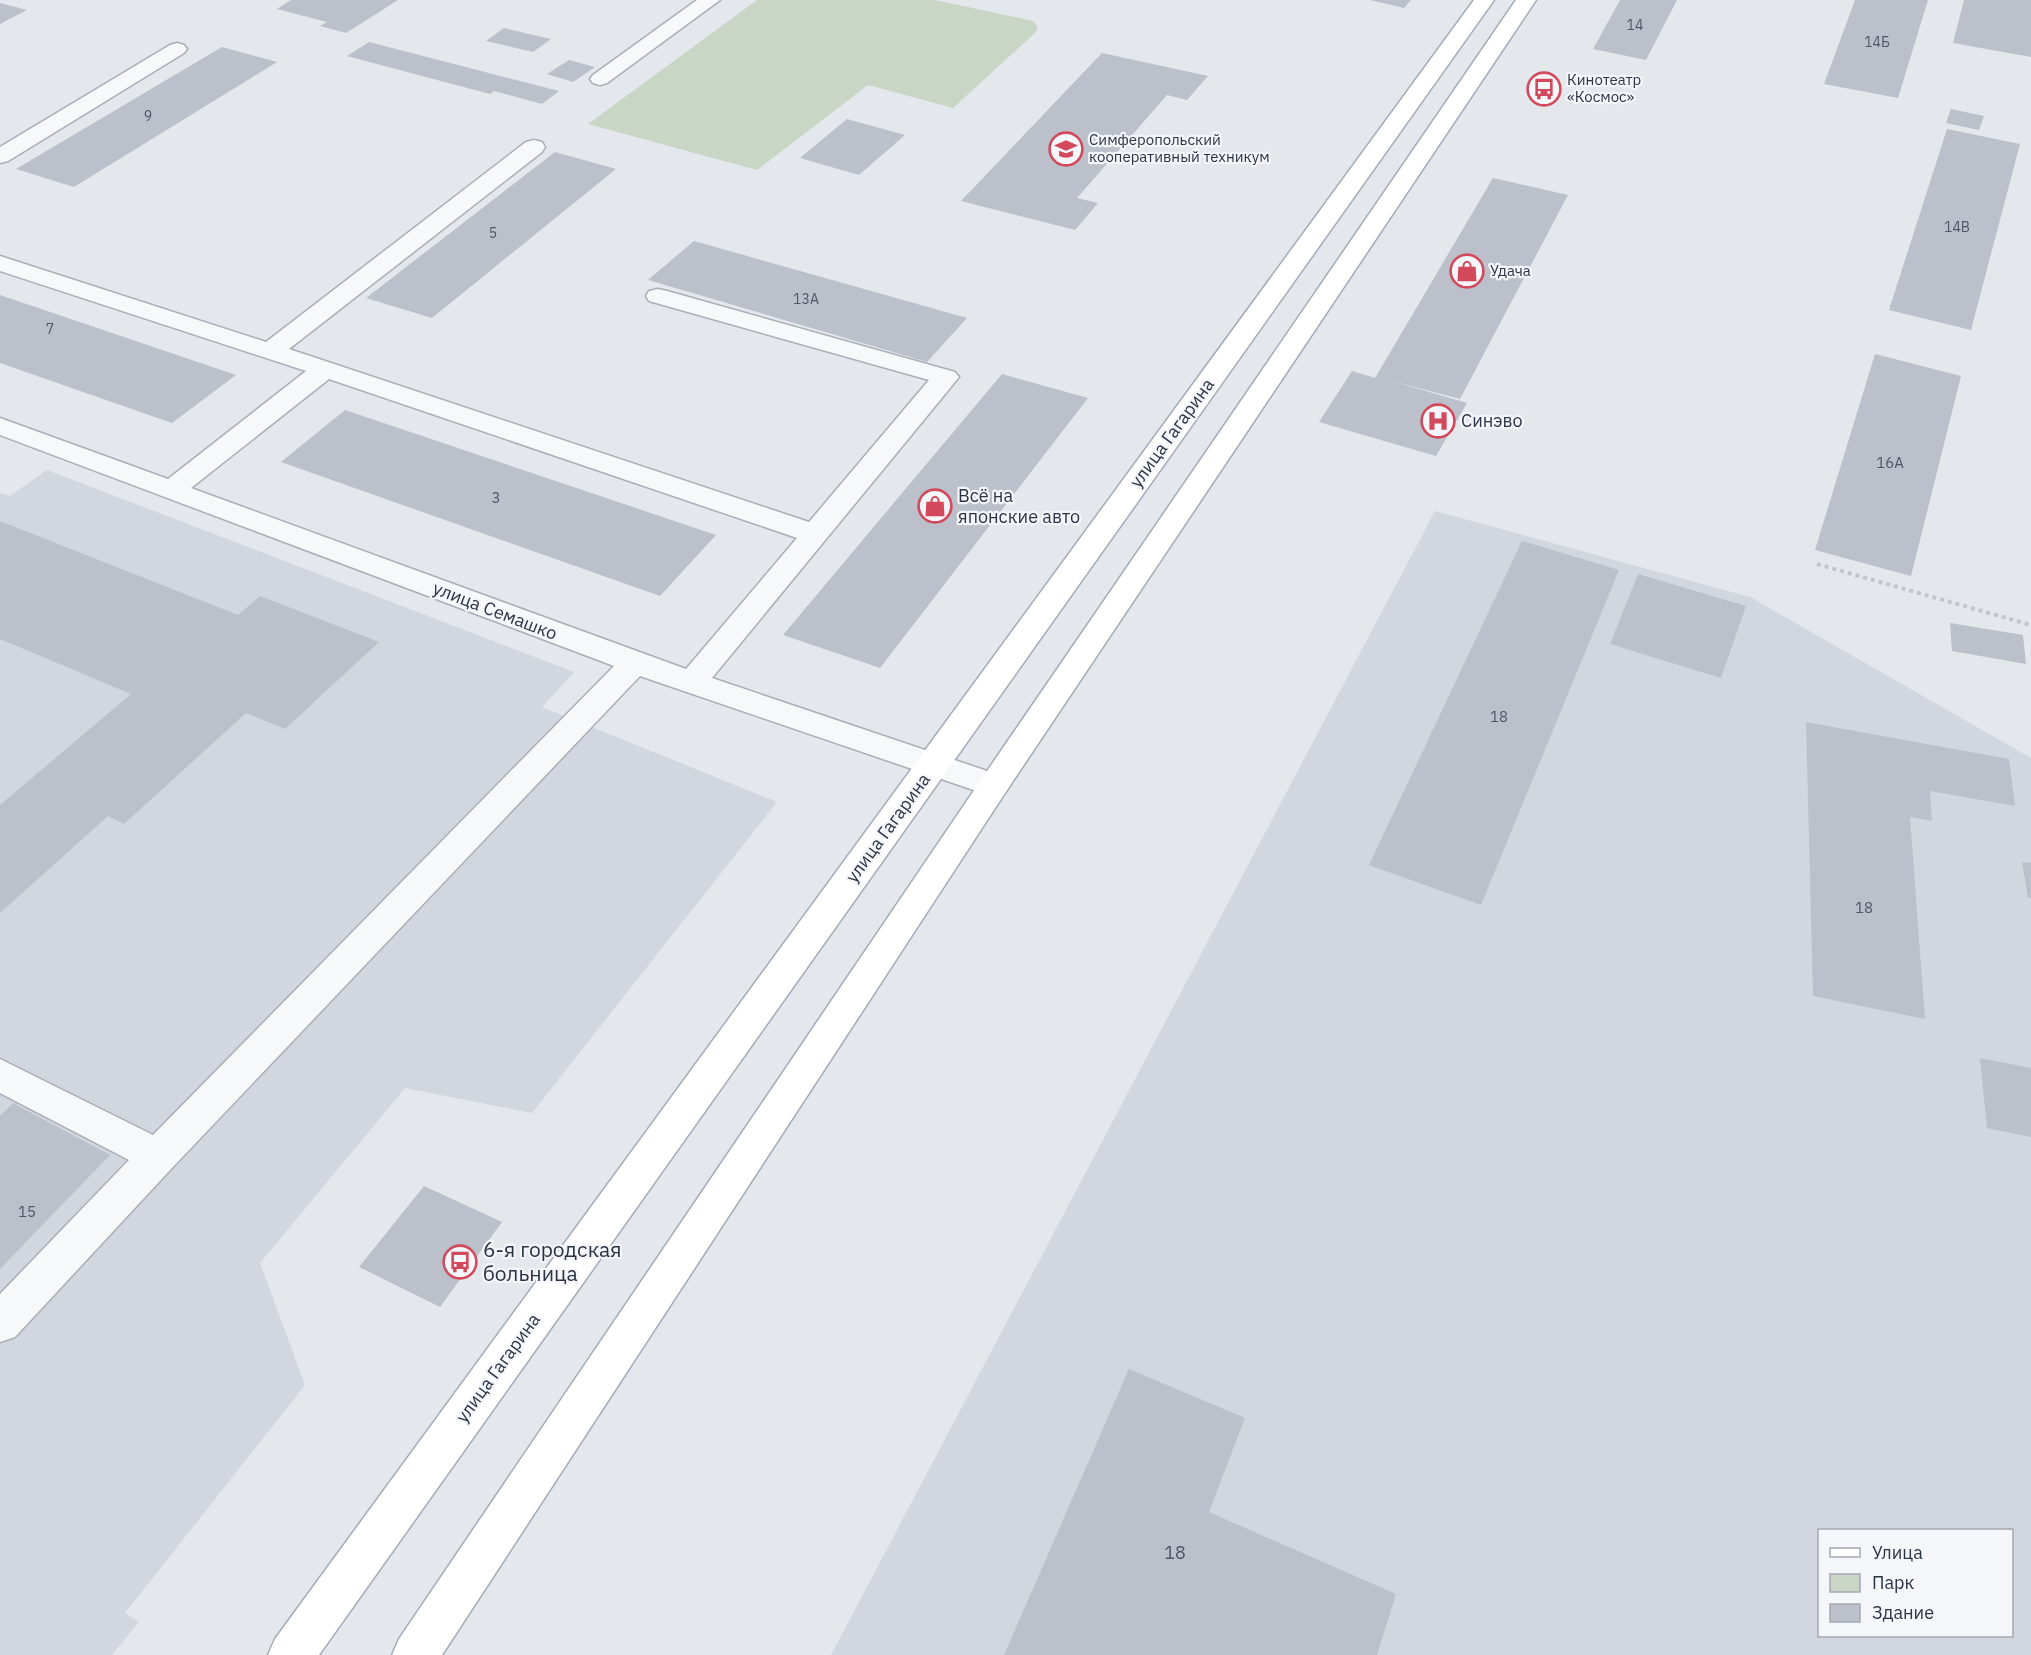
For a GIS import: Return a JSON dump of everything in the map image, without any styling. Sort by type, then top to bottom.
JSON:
[{"type":"main road","name":"улица Гагарина","points":[[291,1655],[1484,0]]},
{"type":"main road","points":[[415,1655],[994,785],[1526,0]]},
{"type":"street","points":[[600,79],[710,0]]},
{"type":"street","points":[[0,156],[177,49]]},
{"type":"street","points":[[270,351],[534,147]]},
{"type":"street","points":[[0,263],[325,369],[815,534]]},
{"type":"street","points":[[657,296],[946,377],[691,683]]},
{"type":"street","points":[[171,489],[325,369]]},
{"type":"street","name":"улица Семашко","points":[[0,426],[635,663],[869,744],[935,763],[994,785]]},
{"type":"street","points":[[0,1323],[158,1156],[635,663]]},
{"type":"street","points":[[0,1075],[158,1156]]},
{"type":"path","points":[[1817,564],[2031,625]]},
{"type":"shaded area","points":[[47,470],[574,672],[542,707],[777,802],[532,1113],[405,1088],[260,1263],[305,1385],[125,1613],[139,1622],[112,1655],[0,1655],[0,493],[10,496]]},
{"type":"shaded area","points":[[1435,511],[1750,597],[2031,758],[2031,1655],[831,1655]]},
{"type":"green space","points":[[757,0],[935,0],[1033,21],[1038,27],[1035,33],[953,108],[868,85],[757,170],[588,124]]},
{"type":"building","points":[[291,0],[398,0],[346,33],[320,26],[327,22],[277,9]]},
{"type":"building","points":[[1370,0],[1411,0],[1404,8]]},
{"type":"building","points":[[1620,0],[1677,0],[1646,60],[1593,49]]},
{"type":"building","points":[[1855,0],[1928,0],[1898,98],[1824,84]]},
{"type":"building","points":[[1964,0],[2031,0],[2031,57],[1953,43]]},
{"type":"building","points":[[0,3],[27,10],[0,24]]},
{"type":"building","points":[[504,28],[551,39],[533,52],[486,41]]},
{"type":"building","points":[[369,42],[559,91],[542,104],[494,91],[490,94],[347,56]]},
{"type":"building","points":[[222,47],[277,62],[74,187],[16,169]]},
{"type":"building","name":"Симферопольский кооперативный техникум","points":[[1102,53],[1208,76],[1187,100],[1167,95],[1077,198],[1098,203],[1075,230],[961,201]]},
{"type":"building","points":[[569,60],[595,67],[573,82],[547,74]]},
{"type":"building","points":[[1951,109],[1984,116],[1979,130],[1946,123]]},
{"type":"building","points":[[847,119],[905,135],[859,175],[800,158]]},
{"type":"building","points":[[1947,129],[2020,144],[1971,330],[1889,310]]},
{"type":"building","points":[[555,152],[616,169],[432,318],[366,298]]},
{"type":"building","points":[[1493,178],[1568,195],[1460,399],[1388,380],[1467,403],[1436,456],[1319,422],[1352,371],[1375,378]]},
{"type":"building","points":[[694,241],[967,318],[927,362],[648,280]]},
{"type":"building","points":[[0,295],[236,375],[172,423],[0,363]]},
{"type":"building","points":[[1875,354],[1961,376],[1911,576],[1815,550]]},
{"type":"building","points":[[1002,374],[1088,398],[880,668],[783,635]]},
{"type":"building","points":[[345,410],[716,535],[660,596],[281,462]]},
{"type":"building","points":[[0,521],[238,615],[260,596],[379,642],[285,729],[246,713],[124,824],[108,816],[0,913],[0,805],[131,694],[0,639]]},
{"type":"building","points":[[1522,541],[1619,570],[1481,905],[1369,865]]},
{"type":"building","points":[[1638,574],[1746,606],[1721,678],[1610,644]]},
{"type":"building","points":[[1950,623],[2023,635],[2026,664],[1952,651]]},
{"type":"building","points":[[1806,722],[2009,759],[2015,806],[1930,791],[1932,821],[1910,817],[1925,1019],[1813,996]]},
{"type":"building","points":[[2022,862],[2031,863],[2031,898],[2028,898]]},
{"type":"building","points":[[1980,1058],[2031,1068],[2031,1137],[1987,1128]]},
{"type":"building","points":[[13,1103],[110,1155],[0,1269],[0,1116]]},
{"type":"building","points":[[424,1186],[502,1222],[440,1307],[359,1267]]},
{"type":"building","points":[[1129,1369],[1245,1418],[1209,1512],[1396,1594],[1377,1655],[1004,1655]]},
{"type":"place","name":"Кинотеатр «Космос»","points":[[1544,89]]},
{"type":"place","name":"Симферопольский кооперативный техникум","points":[[1066,149]]},
{"type":"place","name":"Удача","points":[[1467,271]]},
{"type":"place","name":"Синэво","points":[[1438,421]]},
{"type":"place","name":"Всё на японские авто","points":[[935,506]]},
{"type":"place","name":"6-я городская больница","points":[[460,1262]]}]
